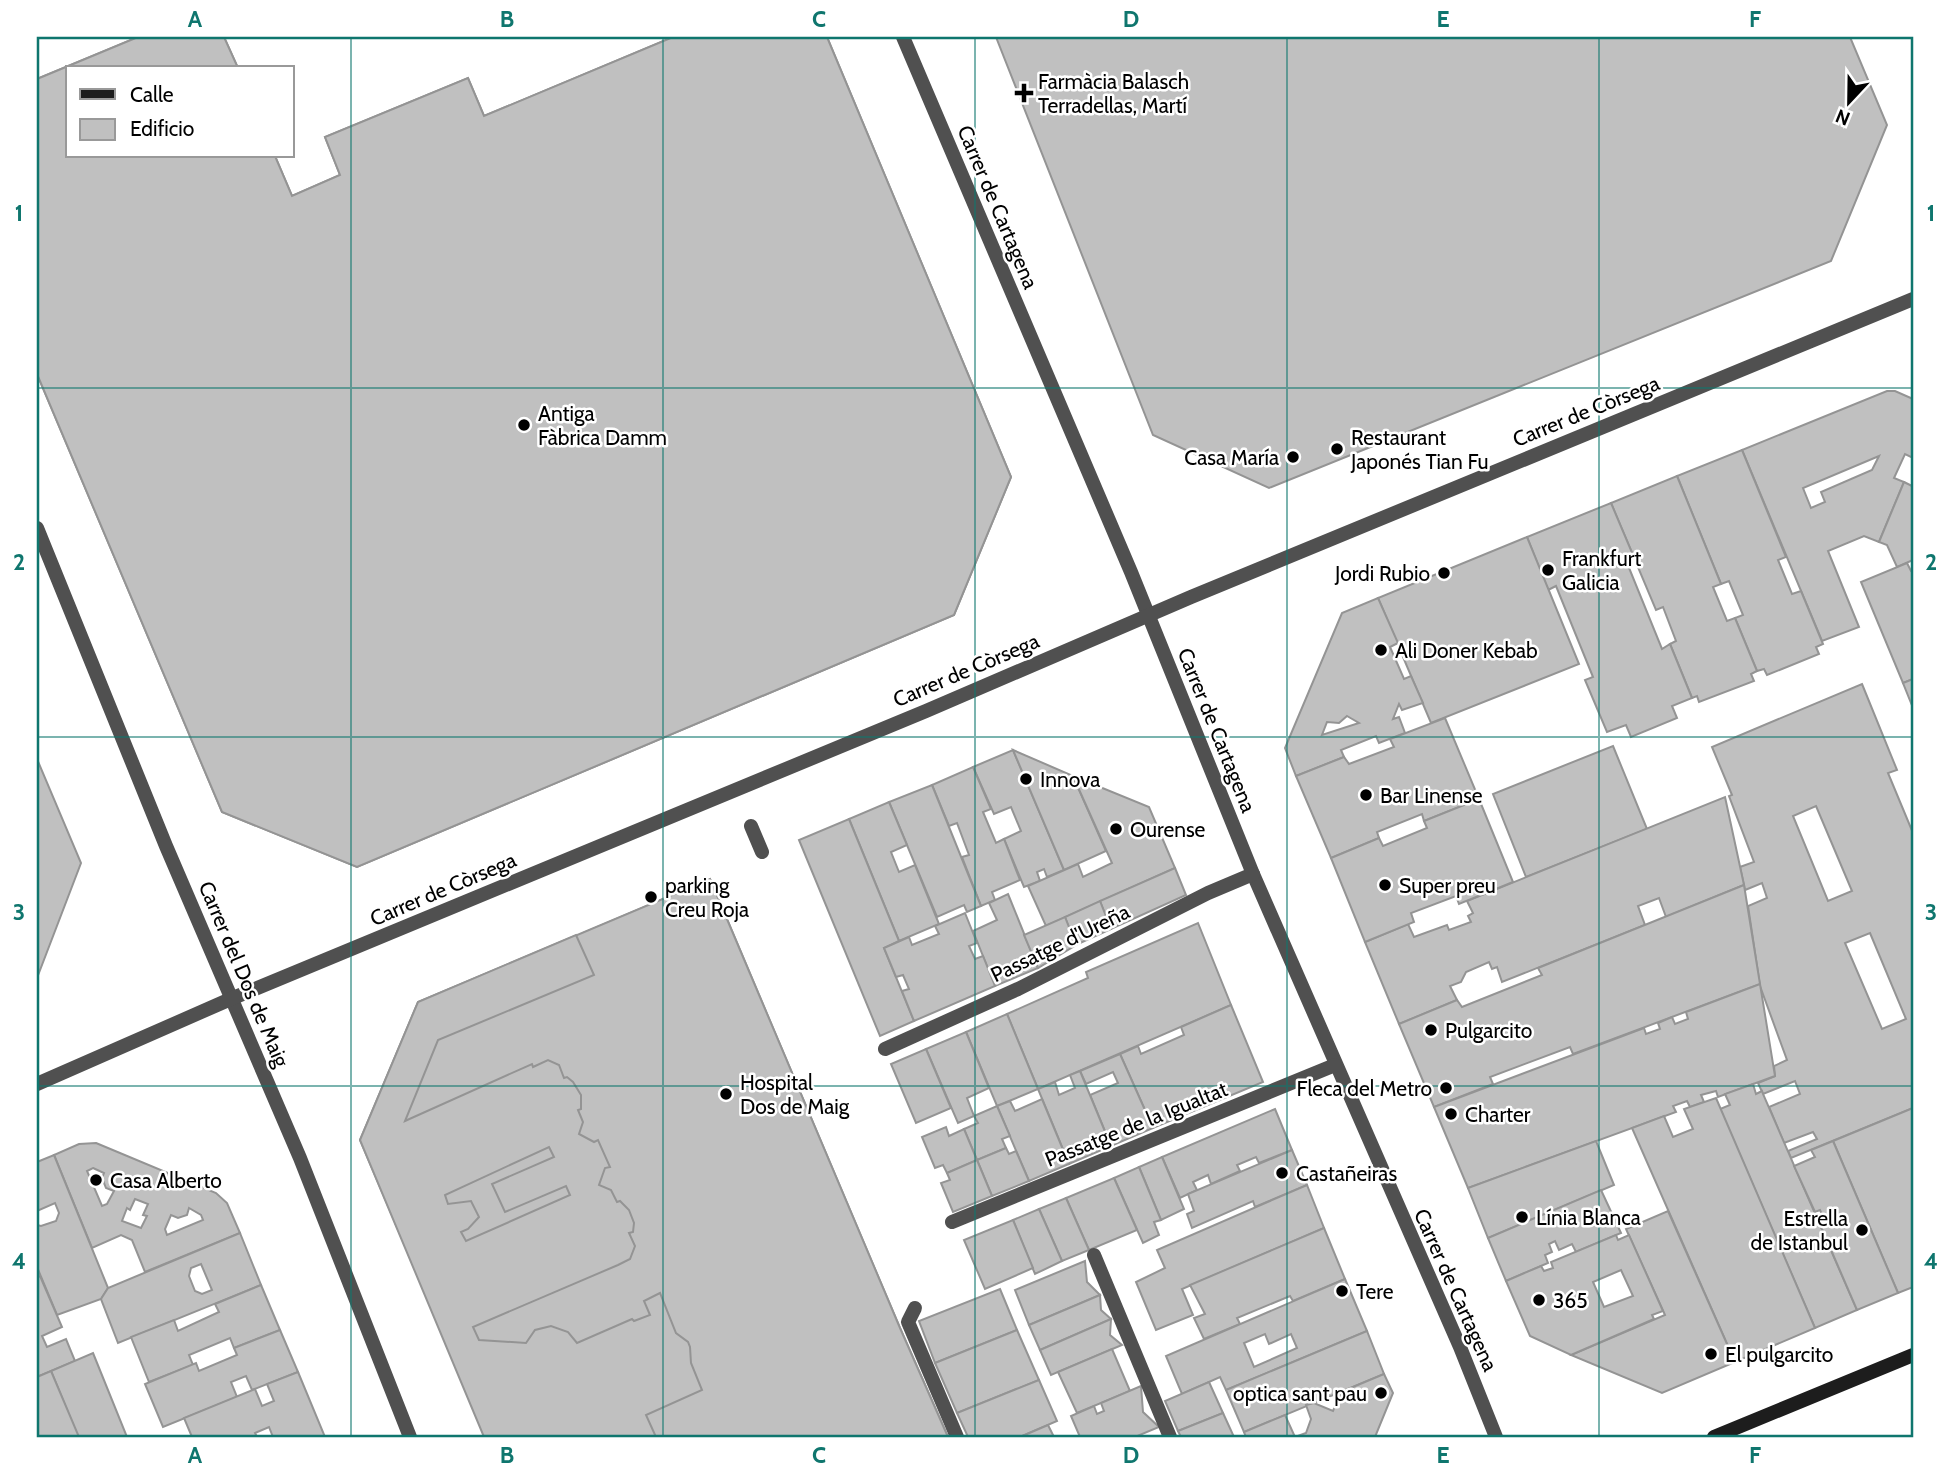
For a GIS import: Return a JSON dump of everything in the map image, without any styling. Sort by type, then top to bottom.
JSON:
[{"type":"main road","points":[[1714,1437],[1913,1354]]},
{"type":"street","name":"Carrer de Cartagena","points":[[903,37],[1149,615],[1253,874],[1460,1347],[1496,1437]]},
{"type":"street","name":"Carrer de Còrsega","points":[[37,1084],[233,999],[1149,615],[1913,299]]},
{"type":"street","name":"Carrer del Dos de Maig","points":[[37,528],[161,834],[311,1184],[410,1437]]},
{"type":"street","points":[[751,826],[762,852]]},
{"type":"street","name":"Passatge d'Ureña","points":[[885,1049],[1018,989],[1208,893],[1253,874]]},
{"type":"street","name":"Passatge de la Igualtat","points":[[952,1222],[1335,1065]]},
{"type":"street","points":[[1094,1255],[1170,1437]]},
{"type":"street","points":[[915,1308],[908,1322],[957,1437]]},
{"type":"building","name":"Antiga Fàbrica Damm","points":[[138,37],[224,37],[237,66],[68,66]]},
{"type":"building","name":"Antiga Fàbrica Damm","points":[[138,37],[224,37],[237,66],[68,66]]},
{"type":"building","name":"Antiga Fàbrica Damm","points":[[673,37],[827,37],[1011,477],[954,615],[357,867],[222,812],[37,374],[37,79],[66,67],[66,158],[276,158],[292,196],[340,175],[325,137],[468,78],[484,116]],"holes":[[[683,140],[733,261],[708,271],[729,320],[753,310],[840,520],[465,678],[375,462],[397,434],[360,348],[401,331],[503,574],[565,548],[552,511],[541,515],[532,494],[584,473],[607,528],[686,494],[598,286],[580,293],[588,313],[584,314],[588,324],[580,327],[526,205],[572,186],[575,195],[596,210],[639,191],[628,163]]]},
{"type":"building","name":"Antiga Fàbrica Damm","points":[[673,37],[827,37],[1011,477],[954,615],[357,867],[222,812],[37,374],[37,79],[66,67],[66,158],[276,158],[292,196],[340,175],[325,137],[468,78],[484,116]]},
{"type":"building","points":[[996,37],[1850,37],[1887,125],[1831,261],[1269,488],[1153,435]]},
{"type":"building","points":[[1887,391],[1895,391],[1913,399],[1913,458],[1905,454],[1894,478],[1904,482],[1879,542],[1864,536],[1828,551],[1859,627],[1822,641],[1742,450]],"holes":[[[1879,456],[1872,470],[1821,492],[1825,502],[1811,508],[1803,488]]]},
{"type":"building","points":[[1742,450],[1786,557],[1778,560],[1792,594],[1801,591],[1823,644],[1816,647],[1819,654],[1767,675],[1764,669],[1757,671],[1735,618],[1743,615],[1729,581],[1721,584],[1677,476]]},
{"type":"building","points":[[1677,476],[1721,584],[1713,587],[1727,621],[1735,618],[1757,671],[1751,674],[1754,681],[1699,702],[1697,696],[1692,698],[1670,644],[1676,641],[1663,607],[1656,610],[1611,503]]},
{"type":"building","points":[[1904,482],[1912,486],[1913,483],[1913,560],[1897,567],[1887,545],[1879,542]]},
{"type":"building","points":[[1611,503],[1633,555],[1625,558],[1662,649],[1670,644],[1692,698],[1672,706],[1677,718],[1631,737],[1626,725],[1607,732],[1585,680],[1593,677],[1556,586],[1548,590],[1527,537]]},
{"type":"building","points":[[1527,537],[1579,664],[1431,723],[1378,598]]},
{"type":"building","points":[[1907,563],[1911,571],[1913,570],[1913,679],[1903,683],[1861,582]]},
{"type":"building","points":[[1378,598],[1398,643],[1390,647],[1404,679],[1411,676],[1423,703],[1402,710],[1399,704],[1393,719],[1399,717],[1405,733],[1379,743],[1376,736],[1341,750],[1344,757],[1296,776],[1285,748],[1342,613]],"holes":[[[1347,716],[1359,723],[1322,735],[1327,722],[1339,723]]]},
{"type":"building","points":[[1913,679],[1913,708],[1903,683]]},
{"type":"building","points":[[1862,684],[1897,770],[1888,773],[1913,833],[1913,1108],[1791,1158],[1788,1151],[1817,1139],[1813,1132],[1784,1143],[1769,1107],[1800,1094],[1795,1081],[1763,1094],[1758,1083],[1775,1076],[1774,1066],[1787,1060],[1760,986],[1748,906],[1767,898],[1762,883],[1745,890],[1740,867],[1754,862],[1729,796],[1732,795],[1712,747]],"holes":[[[1816,806],[1852,891],[1828,901],[1793,816]],[[1870,933],[1906,1019],[1882,1029],[1845,943]]]},
{"type":"building","points":[[1445,718],[1479,799],[1424,821],[1422,814],[1377,832],[1379,838],[1331,858],[1296,776],[1344,757],[1349,764],[1394,747],[1390,739]]},
{"type":"building","points":[[1613,746],[1647,829],[1526,877],[1493,794]]},
{"type":"building","points":[[1013,750],[1064,870],[1047,877],[1044,869],[1037,872],[1040,881],[1024,887],[1004,839],[1021,831],[1011,807],[994,814],[973,767]]},
{"type":"building","points":[[1013,750],[1073,776],[1106,851],[1064,870]]},
{"type":"building","points":[[37,759],[81,863],[37,978]]},
{"type":"building","points":[[973,767],[991,809],[983,812],[996,843],[1004,839],[1020,880],[992,892],[995,900],[981,906],[962,857],[969,855],[957,823],[949,826],[932,785]]},
{"type":"building","points":[[1073,776],[1149,807],[1175,868],[1046,926],[1028,886],[1078,864],[1083,877],[1112,863]]},
{"type":"building","points":[[932,785],[981,906],[967,912],[964,905],[937,917],[889,802]]},
{"type":"building","points":[[1725,797],[1744,885],[1666,917],[1659,898],[1638,906],[1645,925],[1502,982],[1497,967],[1492,969],[1489,962],[1466,972],[1461,982],[1450,986],[1457,1000],[1399,1024],[1365,942],[1408,924],[1414,937],[1447,925],[1449,930],[1471,922],[1468,916],[1473,913],[1467,901]]},
{"type":"building","points":[[1479,799],[1513,882],[1459,904],[1456,896],[1411,913],[1414,922],[1365,942],[1331,858],[1379,838],[1383,846],[1427,828],[1424,821]]},
{"type":"building","points":[[889,802],[907,845],[891,852],[899,872],[915,865],[939,924],[899,941],[849,819]]},
{"type":"building","points":[[849,819],[899,941],[884,948],[914,1021],[880,1036],[799,840]]},
{"type":"building","points":[[1175,868],[1186,895],[1111,929],[1100,901]]},
{"type":"building","name":"Hospital Dos de Maig","points":[[710,879],[948,1437],[811,1437],[771,1345],[757,1351],[684,1180],[688,1179],[583,933]]},
{"type":"building","points":[[710,879],[948,1437],[486,1437],[360,1140],[418,1002]]},
{"type":"building","points":[[1744,885],[1760,984],[1573,1054],[1570,1047],[1490,1077],[1493,1084],[1434,1107],[1399,1024],[1457,1000],[1462,1007],[1542,975],[1538,968]]},
{"type":"building","points":[[1008,894],[1038,968],[995,986],[973,931],[997,920],[989,903]]},
{"type":"building","points":[[1100,901],[1111,929],[1076,945],[1065,917]]},
{"type":"building","points":[[965,913],[977,943],[969,946],[975,959],[983,956],[995,986],[914,1021],[902,991],[909,989],[903,975],[896,977],[884,948],[909,937],[912,945],[939,934],[935,926]]},
{"type":"building","points":[[1065,917],[1076,945],[1038,968],[1024,935]]},
{"type":"building","points":[[1198,923],[1231,1005],[1038,1089],[1007,1014],[1088,978],[1086,972]]},
{"type":"building","points":[[576,935],[594,975],[438,1040],[405,1121],[532,1064],[533,1067],[548,1060],[559,1065],[564,1078],[567,1077],[573,1082],[581,1095],[581,1109],[578,1110],[583,1122],[579,1134],[594,1142],[598,1140],[610,1167],[605,1168],[599,1185],[611,1190],[617,1202],[620,1201],[629,1210],[634,1223],[633,1232],[629,1233],[635,1246],[630,1259],[473,1327],[479,1340],[526,1343],[535,1330],[551,1326],[568,1332],[577,1343],[632,1319],[634,1321],[650,1315],[644,1301],[660,1293],[676,1333],[688,1342],[691,1363],[702,1390],[646,1415],[656,1437],[484,1437],[360,1140],[418,1002]],"holes":[[[549,1147],[554,1157],[492,1184],[505,1212],[566,1186],[570,1195],[466,1241],[461,1232],[468,1229],[479,1217],[471,1201],[448,1204],[445,1195]]]},
{"type":"building","points":[[1760,984],[1775,1076],[1718,1097],[1716,1091],[1701,1095],[1704,1102],[1690,1107],[1687,1101],[1673,1106],[1676,1112],[1468,1188],[1434,1107],[1644,1028],[1646,1034],[1660,1029],[1658,1023],[1672,1017],[1675,1024],[1688,1019],[1686,1012]]},
{"type":"building","points":[[1231,1005],[1263,1082],[1153,1128],[1120,1054],[1138,1046],[1141,1054],[1184,1035],[1181,1027]]},
{"type":"building","points":[[1007,1014],[1038,1089],[997,1106],[966,1032]]},
{"type":"building","points":[[966,1032],[989,1088],[967,1098],[974,1116],[958,1123],[926,1049]]},
{"type":"building","points":[[926,1049],[951,1108],[916,1123],[891,1064]]},
{"type":"building","points":[[1120,1054],[1153,1128],[1111,1146],[1090,1095],[1118,1083],[1113,1072],[1086,1084],[1080,1071]]},
{"type":"building","points":[[1080,1071],[1111,1146],[1069,1164],[1038,1089],[1055,1082],[1059,1095],[1075,1088],[1070,1075]]},
{"type":"building","points":[[1753,1084],[1756,1094],[1762,1091],[1857,1310],[1815,1328],[1720,1109],[1730,1105],[1725,1094]]},
{"type":"building","points":[[1716,1098],[1815,1328],[1735,1362],[1632,1128],[1664,1116],[1673,1137],[1693,1129],[1684,1109]]},
{"type":"building","points":[[1042,1099],[1069,1164],[1029,1181],[997,1106],[1010,1101],[1015,1111]]},
{"type":"building","points":[[997,1106],[1010,1136],[1002,1139],[1006,1148],[977,1160],[964,1129],[978,1123],[974,1116]]},
{"type":"building","points":[[1913,1108],[1913,1287],[1898,1293],[1833,1141]]},
{"type":"building","points":[[1275,1109],[1292,1150],[1259,1163],[1256,1157],[1237,1165],[1240,1171],[1211,1184],[1208,1175],[1193,1182],[1197,1190],[1180,1198],[1162,1157]]},
{"type":"building","points":[[946,1127],[949,1136],[964,1129],[977,1160],[947,1173],[943,1165],[935,1168],[922,1137]]},
{"type":"building","points":[[1596,1141],[1614,1185],[1488,1238],[1468,1188]]},
{"type":"building","points":[[1833,1141],[1898,1293],[1857,1310],[1819,1222],[1825,1221],[1820,1210],[1815,1212],[1794,1166],[1815,1157],[1811,1150]]},
{"type":"building","points":[[96,1143],[216,1193],[227,1203],[240,1233],[145,1272],[132,1240],[121,1235],[92,1248],[54,1155],[79,1144]],"holes":[[[93,1168],[104,1173],[102,1178],[106,1188],[114,1191],[107,1204],[102,1206],[87,1171]],[[135,1199],[148,1204],[143,1215],[147,1216],[141,1228],[122,1221],[127,1208],[130,1210]],[[189,1208],[201,1215],[203,1220],[167,1235],[165,1229],[171,1215],[178,1218],[187,1215]]]},
{"type":"building","points":[[1006,1148],[1009,1154],[1016,1151],[1029,1181],[992,1196],[977,1160]]},
{"type":"building","points":[[1292,1150],[1307,1185],[1255,1207],[1253,1201],[1192,1228],[1187,1214],[1194,1211],[1188,1194]]},
{"type":"building","points":[[54,1155],[108,1288],[101,1299],[57,1315],[37,1267],[37,1225],[56,1221],[59,1213],[55,1203],[37,1211],[37,1162]]},
{"type":"building","points":[[1162,1157],[1184,1209],[1161,1220],[1139,1167]]},
{"type":"building","points":[[977,1160],[992,1196],[953,1212],[941,1183],[950,1180],[947,1173]]},
{"type":"building","points":[[1139,1167],[1161,1220],[1154,1222],[1159,1235],[1143,1243],[1114,1178]]},
{"type":"building","points":[[1114,1178],[1137,1230],[1089,1250],[1066,1198]]},
{"type":"building","points":[[1307,1185],[1324,1228],[1182,1289],[1193,1315],[1156,1330],[1136,1282],[1165,1268],[1157,1250]]},
{"type":"building","points":[[1601,1190],[1621,1233],[1576,1252],[1572,1244],[1559,1250],[1555,1241],[1549,1244],[1552,1252],[1545,1255],[1548,1263],[1506,1281],[1488,1238]]},
{"type":"building","points":[[1066,1198],[1089,1250],[1062,1261],[1039,1209]]},
{"type":"building","points":[[1039,1209],[1062,1261],[1035,1274],[1013,1220]]},
{"type":"building","points":[[1668,1211],[1735,1362],[1662,1393],[1571,1355],[1665,1315],[1626,1229]]},
{"type":"building","points":[[1013,1220],[1033,1268],[985,1289],[964,1240]]},
{"type":"building","points":[[1324,1228],[1345,1279],[1293,1301],[1290,1296],[1237,1318],[1240,1324],[1204,1339],[1194,1318],[1205,1314],[1190,1285]]},
{"type":"building","points":[[240,1233],[261,1285],[118,1343],[101,1299],[108,1288]],"holes":[[[201,1264],[212,1290],[202,1294],[195,1291],[189,1276],[191,1268]]]},
{"type":"building","points":[[1616,1235],[1618,1240],[1629,1235],[1663,1311],[1652,1315],[1654,1319],[1571,1355],[1530,1336],[1506,1281],[1541,1266],[1544,1271],[1553,1268],[1551,1262]],"holes":[[[1621,1270],[1633,1296],[1604,1307],[1593,1282]]]},
{"type":"building","points":[[1085,1261],[1087,1282],[1100,1295],[1029,1325],[1015,1290]]},
{"type":"building","points":[[40,1276],[62,1327],[42,1336],[47,1347],[66,1339],[75,1361],[37,1377],[37,1277]]},
{"type":"building","points":[[1345,1279],[1367,1331],[1226,1390],[1220,1377],[1182,1394],[1166,1356]],"holes":[[[1265,1334],[1269,1344],[1291,1334],[1297,1348],[1254,1367],[1244,1343]]]},
{"type":"building","points":[[261,1285],[280,1330],[234,1348],[230,1338],[189,1355],[193,1365],[149,1382],[131,1337],[174,1320],[178,1331],[219,1312],[215,1304]]},
{"type":"building","points":[[1000,1289],[1017,1330],[935,1363],[919,1321]]},
{"type":"building","points":[[1100,1295],[1101,1310],[1111,1319],[1040,1350],[1029,1325]]},
{"type":"building","points":[[1111,1319],[1110,1335],[1122,1345],[1051,1375],[1040,1350]]},
{"type":"building","points":[[280,1330],[298,1372],[252,1390],[246,1376],[231,1382],[237,1397],[163,1427],[145,1384],[196,1363],[199,1371],[237,1355],[234,1348]]},
{"type":"building","points":[[1017,1330],[1039,1380],[957,1413],[935,1363]]},
{"type":"building","points":[[1367,1331],[1384,1374],[1244,1432],[1226,1390]]},
{"type":"building","points":[[1112,1349],[1130,1391],[1077,1413],[1058,1372]]},
{"type":"building","points":[[93,1353],[127,1437],[78,1437],[51,1371]]},
{"type":"building","points":[[51,1371],[79,1437],[37,1437],[37,1377]]},
{"type":"building","points":[[298,1372],[325,1437],[273,1437],[269,1427],[255,1433],[257,1437],[192,1437],[184,1418],[255,1389],[262,1406],[274,1401],[267,1384]]},
{"type":"building","points":[[1384,1374],[1393,1393],[1375,1437],[1295,1437],[1306,1433],[1311,1419],[1306,1405],[1314,1403],[1333,1411],[1341,1392]]},
{"type":"building","points":[[1039,1380],[1057,1421],[1020,1437],[968,1437],[957,1413]]},
{"type":"building","points":[[1209,1382],[1223,1413],[1178,1431],[1165,1401]]},
{"type":"building","points":[[1141,1386],[1143,1412],[1159,1427],[1135,1437],[1080,1437],[1071,1416],[1094,1406],[1097,1414],[1104,1411],[1101,1403]]},
{"type":"building","points":[[1223,1413],[1234,1437],[1181,1437],[1178,1431]]},
{"type":"building","points":[[1285,1415],[1295,1437],[1246,1437],[1244,1432]]},
{"type":"building","points":[[1048,1425],[1054,1437],[1020,1437]]},
{"type":"place","name":"Farmàcia Balasch Terradellas, Martí","points":[[1024,93]]},
{"type":"place","name":"Antiga Fàbrica Damm","points":[[524,425]]},
{"type":"place","name":"Restaurant Japonés Tian Fu","points":[[1337,449]]},
{"type":"place","name":"Casa María","points":[[1293,457]]},
{"type":"place","name":"Frankfurt Galicia","points":[[1548,570]]},
{"type":"place","name":"Jordi Rubio","points":[[1444,573]]},
{"type":"place","name":"Ali Doner Kebab","points":[[1381,650]]},
{"type":"place","name":"Innova","points":[[1026,779]]},
{"type":"place","name":"Bar Linense","points":[[1366,795]]},
{"type":"place","name":"Ourense","points":[[1116,829]]},
{"type":"place","name":"Super preu","points":[[1385,885]]},
{"type":"place","name":"parking Creu Roja","points":[[651,897]]},
{"type":"place","name":"Pulgarcito","points":[[1431,1030]]},
{"type":"place","name":"Fleca del Metro","points":[[1446,1088]]},
{"type":"place","name":"Hospital Dos de Maig","points":[[726,1094]]},
{"type":"place","name":"Charter","points":[[1451,1114]]},
{"type":"place","name":"Castañeiras","points":[[1282,1173]]},
{"type":"place","name":"Casa Alberto","points":[[96,1180]]},
{"type":"place","name":"Línia Blanca","points":[[1522,1217]]},
{"type":"place","name":"Estrella de Istanbul","points":[[1862,1230]]},
{"type":"place","name":"Tere","points":[[1342,1291]]},
{"type":"place","name":"365","points":[[1539,1300]]},
{"type":"place","name":"El pulgarcito","points":[[1711,1354]]},
{"type":"place","name":"optica sant pau","points":[[1381,1393]]}]
